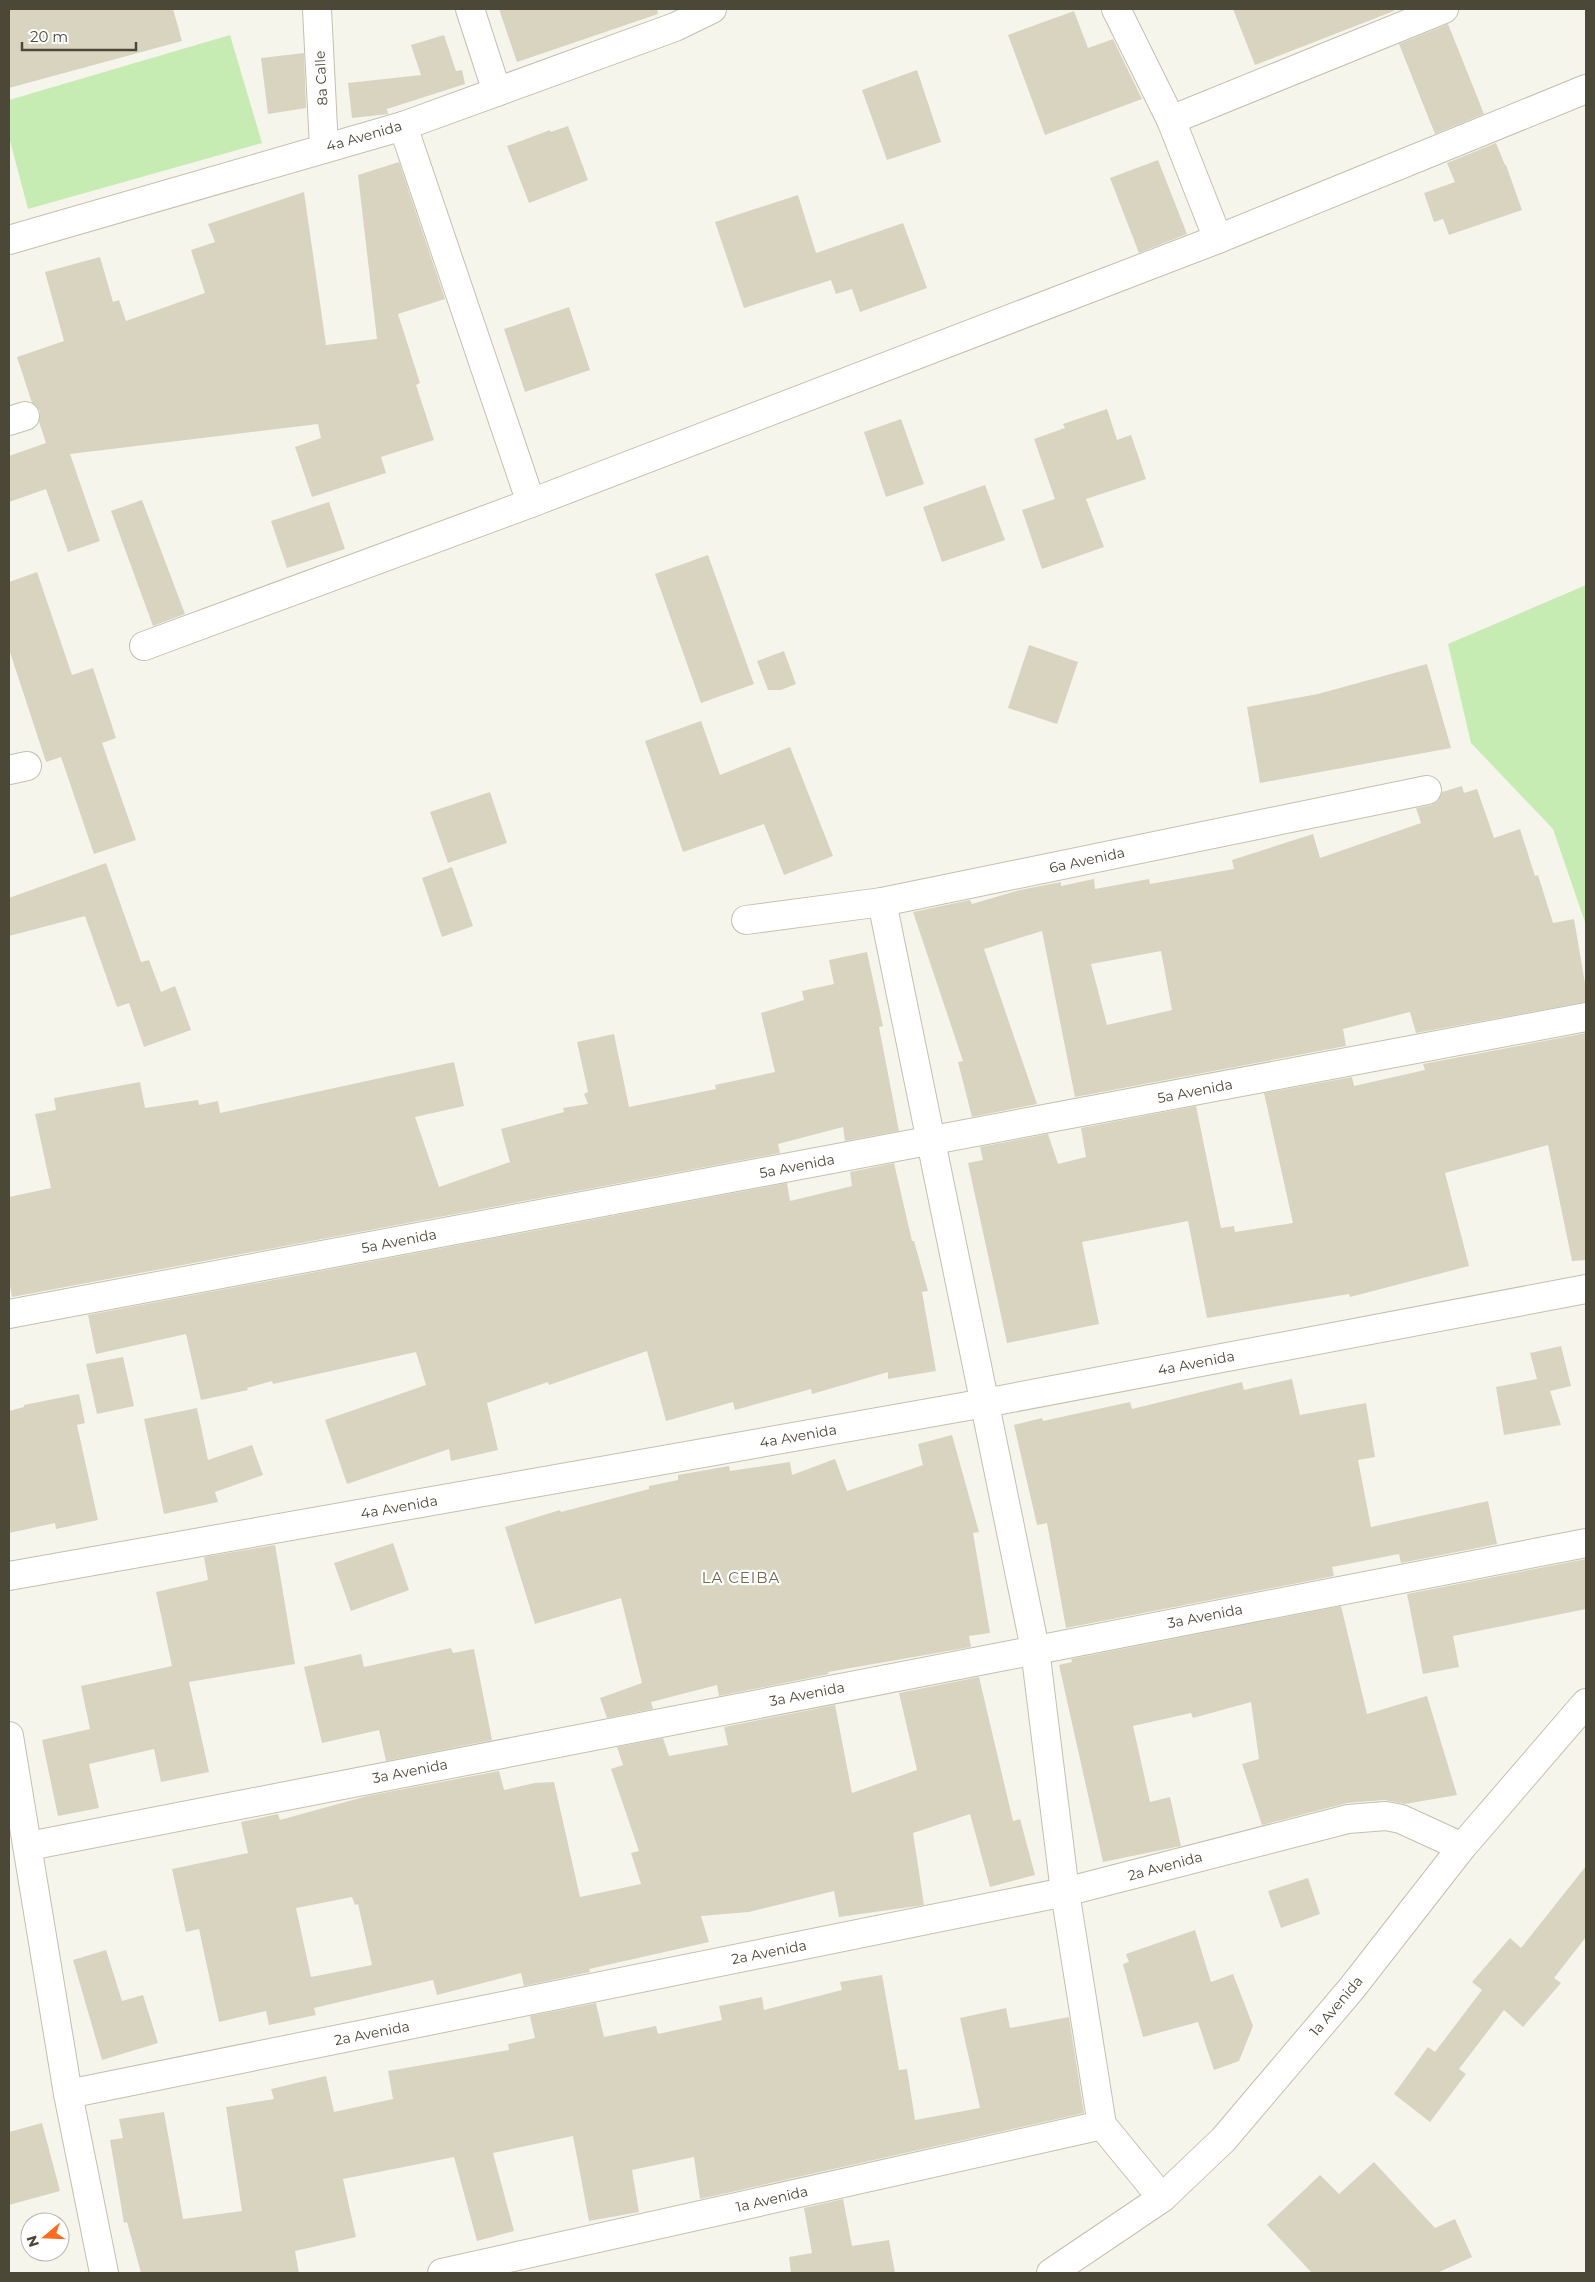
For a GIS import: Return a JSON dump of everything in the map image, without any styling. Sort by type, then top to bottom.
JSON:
[{"type":"street","name":"8a Calle","points":[[317,9],[324,148]]},
{"type":"street","points":[[470,9],[497,92]]},
{"type":"street","name":"4a Avenida","points":[[10,236],[403,126],[497,92],[672,18],[712,9]]},
{"type":"street","points":[[1116,9],[1171,120],[1218,240]]},
{"type":"street","points":[[1171,120],[1444,9]]},
{"type":"street","points":[[144,646],[531,503],[1218,240],[1586,89]]},
{"type":"street","points":[[403,126],[531,503]]},
{"type":"street","name":"6a Avenida","points":[[746,920],[882,902],[1427,790]]},
{"type":"street","points":[[882,902],[1035,1649],[1065,1892],[1102,2125],[1162,2198]]},
{"type":"street","name":"5a Avenida","points":[[9,1314],[1586,1018]]},
{"type":"street","name":"4a Avenida","points":[[9,1576],[985,1403],[1586,1289]]},
{"type":"street","name":"3a Avenida","points":[[29,1846],[1586,1543]]},
{"type":"street","name":"1a Avenida","points":[[1051,2273],[1162,2198],[1223,2140],[1352,1988],[1462,1847],[1586,1703]]},
{"type":"street","points":[[9,1736],[29,1846],[68,2094],[104,2273]]},
{"type":"street","name":"2a Avenida","points":[[68,2094],[1065,1892],[1348,1819],[1386,1816],[1401,1819],[1462,1847]]},
{"type":"street","name":"1a Avenida","points":[[442,2273],[1102,2125]]},
{"type":"green space","points":[[230,35],[262,143],[28,209],[9,137],[9,100]]},
{"type":"green space","points":[[1586,585],[1586,925],[1553,829],[1471,743],[1448,644]]},
{"type":"building","points":[[9,9],[173,9],[182,41],[9,88]]},
{"type":"building","points":[[499,9],[657,9],[658,14],[517,62]]},
{"type":"building","points":[[1233,9],[1393,9],[1394,11],[1255,65]]},
{"type":"building","points":[[1074,11],[1088,48],[1113,39],[1142,99],[1045,135],[1008,35]]},
{"type":"building","points":[[1448,24],[1484,114],[1435,134],[1399,44]]},
{"type":"building","points":[[444,35],[456,71],[462,70],[465,84],[387,109],[388,114],[352,118],[348,83],[421,75],[411,45]]},
{"type":"building","points":[[304,53],[306,108],[268,114],[261,58]]},
{"type":"building","points":[[917,70],[941,142],[887,160],[862,90]]},
{"type":"building","points":[[568,126],[588,180],[529,203],[507,146],[550,130],[551,132]]},
{"type":"building","points":[[1496,143],[1522,210],[1449,235],[1443,219],[1434,222],[1424,193],[1455,182],[1447,163]]},
{"type":"building","points":[[1158,160],[1187,234],[1139,253],[1110,178]]},
{"type":"building","points":[[399,162],[445,299],[398,314],[420,383],[416,385],[434,440],[381,457],[386,473],[312,497],[295,447],[321,438],[318,424],[70,454],[100,541],[68,552],[46,489],[9,502],[9,456],[46,443],[39,422],[40,411],[32,403],[17,357],[64,341],[45,272],[100,257],[113,302],[119,300],[126,321],[205,293],[191,250],[215,242],[208,224],[304,192],[326,345],[377,339],[358,175]]},
{"type":"building","points":[[798,195],[816,253],[903,223],[927,288],[860,312],[852,289],[836,294],[831,280],[744,308],[715,222]]},
{"type":"building","points":[[569,307],[590,370],[525,392],[504,329]]},
{"type":"building","points":[[1107,409],[1117,440],[1131,435],[1146,479],[1086,499],[1104,547],[1042,569],[1022,510],[1055,499],[1034,439],[1065,428],[1063,424]]},
{"type":"building","points":[[901,419],[924,484],[886,497],[864,432]]},
{"type":"building","points":[[985,485],[1005,540],[942,562],[923,507]]},
{"type":"building","points":[[142,500],[185,614],[153,626],[111,511]]},
{"type":"building","points":[[329,502],[345,549],[287,568],[271,521]]},
{"type":"building","points":[[708,555],[754,684],[701,703],[655,574]]},
{"type":"building","points":[[37,572],[72,675],[93,668],[116,738],[102,743],[136,840],[94,854],[61,757],[46,762],[9,649],[9,582]]},
{"type":"building","points":[[1029,645],[1078,662],[1057,724],[1008,708]]},
{"type":"building","points":[[784,651],[796,684],[781,690],[768,690],[757,661]]},
{"type":"building","points":[[1427,664],[1451,748],[1260,783],[1247,707],[1318,694]]},
{"type":"building","points":[[701,721],[720,775],[790,747],[833,856],[784,875],[764,824],[683,852],[645,741]]},
{"type":"building","points":[[1462,786],[1464,793],[1477,789],[1494,838],[1520,829],[1535,876],[1538,875],[1553,923],[1574,919],[1586,989],[1586,1002],[1416,1033],[1410,1012],[1343,1029],[1346,1046],[1075,1097],[1042,931],[984,949],[1037,1104],[972,1117],[958,1062],[963,1061],[913,912],[970,900],[972,904],[1020,890],[1061,882],[1061,886],[1094,879],[1095,889],[1149,879],[1150,884],[1234,869],[1232,860],[1313,834],[1320,858],[1421,823],[1416,808],[1431,805],[1438,801],[1442,792]],"holes":[[[1161,951],[1172,1010],[1107,1025],[1091,964]]]},
{"type":"building","points":[[490,792],[507,843],[448,863],[430,812]]},
{"type":"building","points":[[106,863],[141,962],[149,960],[161,992],[175,986],[191,1030],[144,1047],[129,1003],[117,1007],[85,916],[9,936],[9,898]]},
{"type":"building","points":[[452,867],[473,926],[442,937],[422,878]]},
{"type":"building","points":[[867,952],[883,1026],[879,1027],[899,1131],[845,1141],[843,1127],[778,1144],[780,1153],[12,1297],[9,1280],[9,1197],[51,1188],[35,1114],[56,1110],[54,1098],[140,1082],[145,1108],[198,1100],[199,1105],[218,1101],[220,1113],[454,1062],[464,1106],[415,1117],[439,1187],[510,1162],[501,1129],[564,1112],[563,1108],[588,1104],[584,1094],[588,1092],[577,1042],[614,1034],[629,1107],[716,1089],[715,1085],[775,1072],[761,1013],[804,1000],[802,991],[834,984],[829,960]]},
{"type":"building","points":[[1586,1033],[1586,1260],[1572,1261],[1548,1145],[1445,1173],[1469,1266],[1350,1297],[1349,1294],[1207,1318],[1188,1221],[1082,1242],[1099,1324],[1007,1343],[968,1163],[983,1160],[980,1147],[1048,1134],[1058,1164],[1086,1157],[1081,1128],[1196,1106],[1221,1228],[1234,1226],[1235,1232],[1293,1223],[1264,1093],[1352,1077],[1354,1086],[1425,1070],[1423,1064]]},
{"type":"building","points":[[894,1163],[912,1241],[914,1241],[928,1291],[922,1292],[936,1371],[888,1379],[888,1372],[812,1394],[811,1389],[735,1410],[733,1402],[666,1421],[647,1351],[549,1385],[548,1382],[487,1403],[498,1450],[451,1461],[449,1449],[347,1484],[325,1420],[426,1385],[416,1352],[273,1384],[272,1381],[247,1388],[248,1390],[201,1400],[186,1334],[96,1354],[88,1315],[787,1183],[790,1201],[852,1186],[850,1172]]},
{"type":"building","points":[[1561,1346],[1571,1386],[1550,1391],[1561,1425],[1504,1435],[1496,1387],[1537,1379],[1530,1353]]},
{"type":"building","points":[[123,1357],[134,1406],[97,1414],[86,1364]]},
{"type":"building","points":[[1292,1379],[1300,1415],[1366,1403],[1375,1457],[1358,1460],[1371,1527],[1488,1501],[1497,1544],[1401,1563],[1399,1554],[1332,1567],[1334,1576],[1066,1628],[1047,1523],[1037,1525],[1014,1425],[1042,1418],[1043,1421],[1130,1402],[1132,1409],[1242,1382],[1244,1390]]},
{"type":"building","points":[[79,1394],[85,1423],[77,1425],[98,1520],[56,1529],[55,1523],[9,1533],[9,1411],[24,1407],[24,1405]]},
{"type":"building","points":[[197,1408],[208,1460],[252,1445],[263,1475],[215,1492],[218,1502],[164,1514],[144,1419]]},
{"type":"building","points":[[952,1435],[979,1532],[973,1533],[990,1633],[969,1636],[971,1647],[828,1672],[829,1674],[719,1696],[717,1685],[651,1702],[653,1709],[607,1718],[600,1698],[642,1683],[621,1598],[535,1624],[505,1527],[560,1510],[561,1512],[649,1489],[649,1486],[678,1480],[678,1475],[729,1466],[730,1471],[790,1462],[792,1475],[835,1459],[847,1491],[923,1465],[918,1444]]},
{"type":"building","points":[[393,1543],[409,1590],[351,1611],[334,1563]]},
{"type":"building","points":[[275,1545],[295,1664],[189,1682],[209,1772],[161,1782],[154,1749],[89,1764],[99,1808],[58,1816],[42,1740],[90,1729],[81,1686],[172,1666],[156,1592],[208,1580],[204,1557]]},
{"type":"building","points":[[1586,1559],[1586,1609],[1453,1636],[1459,1667],[1423,1674],[1407,1594]]},
{"type":"building","points":[[1341,1606],[1367,1714],[1427,1696],[1457,1795],[1405,1804],[1385,1800],[1347,1803],[1262,1825],[1242,1764],[1259,1759],[1251,1702],[1193,1718],[1191,1713],[1133,1726],[1150,1802],[1170,1797],[1181,1846],[1103,1862],[1059,1665],[1072,1662],[1071,1659]]},
{"type":"building","points":[[451,1648],[453,1653],[474,1649],[492,1740],[386,1761],[379,1730],[322,1743],[304,1667],[361,1654],[364,1667]]},
{"type":"building","points":[[979,1677],[1013,1821],[1020,1819],[1035,1875],[990,1887],[970,1814],[913,1833],[924,1905],[839,1917],[834,1891],[749,1912],[701,1916],[709,1942],[589,1969],[590,1972],[524,1986],[521,1973],[437,1995],[433,1980],[314,2008],[316,2015],[269,2025],[266,2011],[219,2022],[199,1929],[186,1932],[172,1869],[248,1853],[241,1822],[278,1814],[280,1820],[367,1796],[499,1771],[504,1790],[535,1783],[554,1782],[580,1897],[641,1884],[631,1853],[639,1851],[611,1769],[623,1765],[617,1747],[663,1738],[669,1756],[728,1745],[724,1727],[835,1705],[852,1793],[917,1770],[899,1693]],"holes":[[[352,1897],[355,1905],[358,1904],[372,1965],[311,1977],[296,1908]]]},
{"type":"building","points":[[1586,1866],[1586,1937],[1554,1978],[1561,1983],[1523,2027],[1504,2010],[1459,2069],[1466,2074],[1430,2122],[1394,2094],[1428,2047],[1435,2052],[1482,1990],[1472,1982],[1510,1938],[1521,1948]]},
{"type":"building","points":[[1308,1878],[1320,1914],[1281,1928],[1268,1891]]},
{"type":"building","points":[[1195,1930],[1211,1982],[1233,1974],[1253,2026],[1239,2061],[1214,2070],[1198,2022],[1143,2037],[1123,1964],[1129,1962],[1126,1954]]},
{"type":"building","points":[[106,1950],[122,2001],[143,1995],[158,2043],[102,2060],[73,1960]]},
{"type":"building","points":[[882,1975],[899,2070],[907,2069],[915,2120],[980,2108],[960,2018],[1006,2008],[1010,2028],[1069,2017],[1084,2113],[700,2199],[694,2157],[632,2170],[639,2212],[589,2221],[573,2136],[493,2153],[514,2231],[477,2241],[454,2157],[343,2179],[356,2237],[295,2251],[299,2273],[141,2273],[127,2222],[124,2223],[110,2140],[123,2138],[119,2119],[164,2112],[183,2219],[242,2211],[226,2107],[274,2099],[271,2089],[326,2076],[334,2112],[393,2099],[388,2071],[509,2050],[508,2044],[535,2038],[530,2016],[596,2003],[604,2037],[656,2026],[658,2034],[722,2020],[719,2006],[762,1997],[764,2010],[842,1990],[840,1982]]},
{"type":"building","points":[[42,2123],[60,2191],[9,2205],[9,2132]]},
{"type":"building","points":[[1374,2162],[1435,2228],[1455,2219],[1472,2257],[1437,2273],[1312,2273],[1267,2225],[1320,2175],[1339,2194]]},
{"type":"building","points":[[843,2199],[852,2246],[889,2240],[895,2273],[791,2273],[789,2257],[812,2253],[804,2208]]},
{"type":"district","name":"LA CEIBA","points":[[741,1577]]}]
